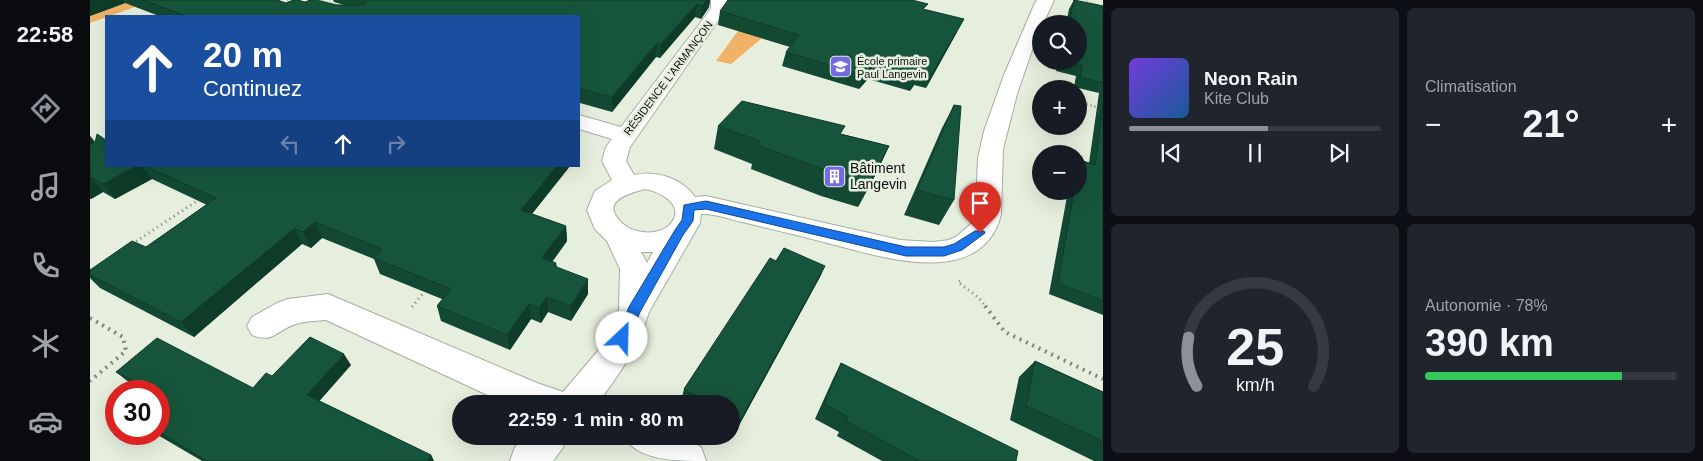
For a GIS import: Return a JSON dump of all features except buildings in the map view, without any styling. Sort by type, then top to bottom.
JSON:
[{"type":"street","points":[[296,0],[355,15]]},
{"type":"street","name":"RÉSIDENCE L'ARMANÇON","points":[[626,183],[614,161],[618,147],[714,16],[719,8],[719,0]]},
{"type":"street","points":[[582,395],[609,362],[629,325],[634,310],[683,220],[680,195],[664,185],[645,181],[626,183],[611,190],[601,201],[600,214],[607,227],[619,236],[631,240],[650,242],[669,238],[683,220],[706,205],[906,251],[944,251],[969,242],[980,233],[985,223],[988,211],[989,157],[994,137],[1008,90],[1043,3],[1046,0]]},
{"type":"street","points":[[580,122],[625,136]]},
{"type":"street","points":[[619,236],[635,269],[634,310]]},
{"type":"street","points":[[263,326],[288,312],[328,307],[525,395]]},
{"type":"street","points":[[529,461],[542,445]]},
{"type":"street","points":[[658,445],[687,461]]},
{"type":"path","points":[[1084,0],[1103,6]]},
{"type":"path","points":[[1087,104],[1103,109]]},
{"type":"path","points":[[124,249],[203,197]]},
{"type":"path","points":[[966,277],[958,282],[978,297],[1005,332],[1103,378]]},
{"type":"path","points":[[390,335],[432,282]]},
{"type":"path","points":[[90,318],[123,337],[126,351],[90,381]]},
{"type":"shaded area","points":[[102,0],[152,1],[113,15],[105,15],[105,18],[90,23],[90,16],[116,6]]},
{"type":"shaded area","points":[[808,0],[731,64],[716,61],[746,20]]},
{"type":"place","name":"École primaire Paul Langevin","points":[[841,67]]},
{"type":"place","name":"Bâtiment Langevin","points":[[834,176]]},
{"type":"route","points":[[622,338],[634,310],[688,221],[688,207],[706,205],[883,247],[925,253],[958,247],[969,242],[980,233]]}]
